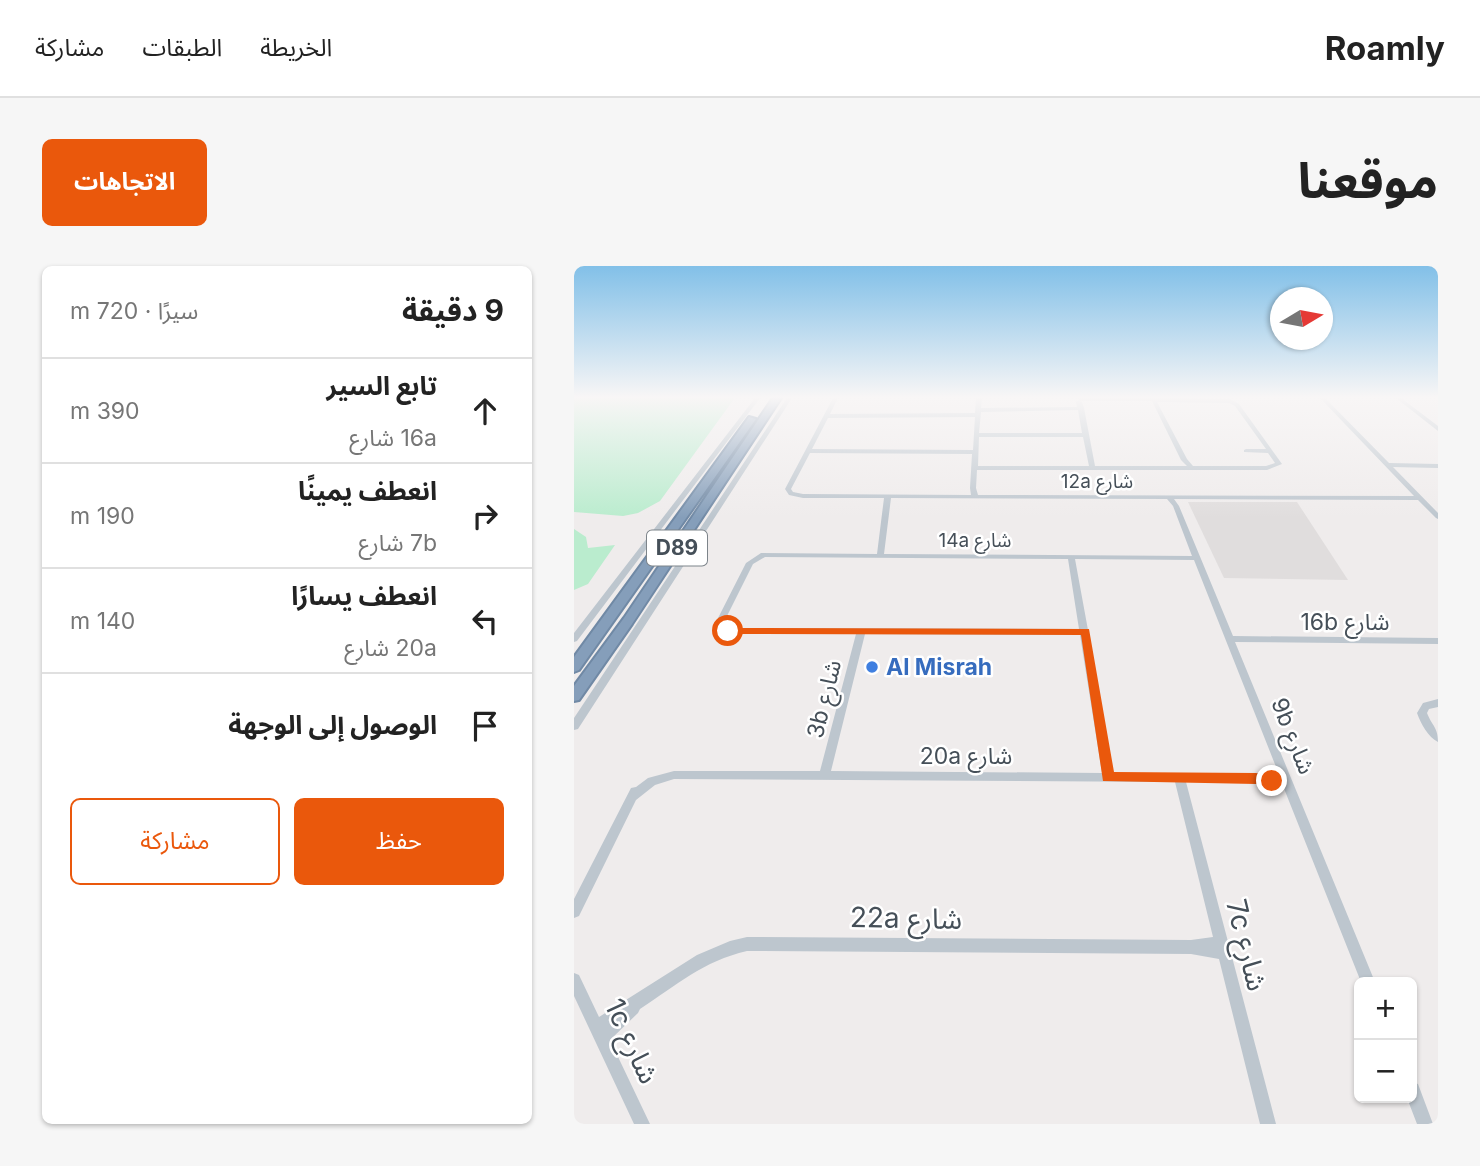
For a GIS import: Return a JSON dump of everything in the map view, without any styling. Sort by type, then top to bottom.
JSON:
[{"type":"highway","points":[[712,474],[731,438]]},
{"type":"highway","name":"D89","points":[[574,667],[738,438]]},
{"type":"highway","name":"D89","points":[[574,696],[628,621],[750,438]]},
{"type":"highway","points":[[574,657],[589,646]]},
{"type":"highway","points":[[574,702],[583,683]]},
{"type":"street","points":[[574,639],[729,438]]},
{"type":"street","points":[[574,726],[763,438]]},
{"type":"street","points":[[815,438],[808,451],[975,450]]},
{"type":"street","points":[[972,496],[976,438]]},
{"type":"street","points":[[1087,438],[1095,467]]},
{"type":"street","points":[[1175,438],[1187,465]]},
{"type":"street","points":[[974,467],[1261,467],[1274,463],[1270,451],[1261,438]]},
{"type":"street","points":[[1360,438],[1438,517]]},
{"type":"street","name":"12a شارع","points":[[808,451],[788,489],[794,495],[1173,500],[1418,497]]},
{"type":"street","points":[[1246,451],[1270,451]]},
{"type":"street","points":[[1387,466],[1438,466]]},
{"type":"street","points":[[877,556],[892,496]]},
{"type":"street","name":"9b شارع","points":[[1173,500],[1366,977]]},
{"type":"street","name":"14a شارع","points":[[861,631],[734,631],[722,623],[749,567],[758,559],[776,556],[1196,556]]},
{"type":"street","points":[[1075,556],[1108,778]]},
{"type":"street","points":[[861,631],[1085,632]]},
{"type":"street","name":"3b شارع","points":[[824,776],[861,631]]},
{"type":"street","name":"16b شارع","points":[[1230,641],[1438,641]]},
{"type":"street","points":[[1432,707],[1435,734]]},
{"type":"street","name":"20a شارع","points":[[574,912],[633,796],[650,780],[674,775],[1286,779]]},
{"type":"street","name":"7c شارع","points":[[1179,778],[1268,1124]]},
{"type":"street","name":"22a شارع","points":[[599,1033],[698,959],[722,949],[747,944],[1222,947]]},
{"type":"street","name":"1c شارع","points":[[574,979],[642,1124]]},
{"type":"street","points":[[1417,1103],[1425,1124]]},
{"type":"shaded area","points":[[1188,502],[1297,502],[1348,580],[1224,578]]},
{"type":"green space","points":[[574,438],[706,438],[660,501],[638,513],[623,516],[574,512]]},
{"type":"green space","points":[[574,529],[586,537],[588,548],[615,545],[588,584],[574,590]]},
{"type":"place","name":"Al Misrah","points":[[872,667]]},
{"type":"route","points":[[728,631],[1085,632],[1108,778],[1256,778],[1272,781]]}]
